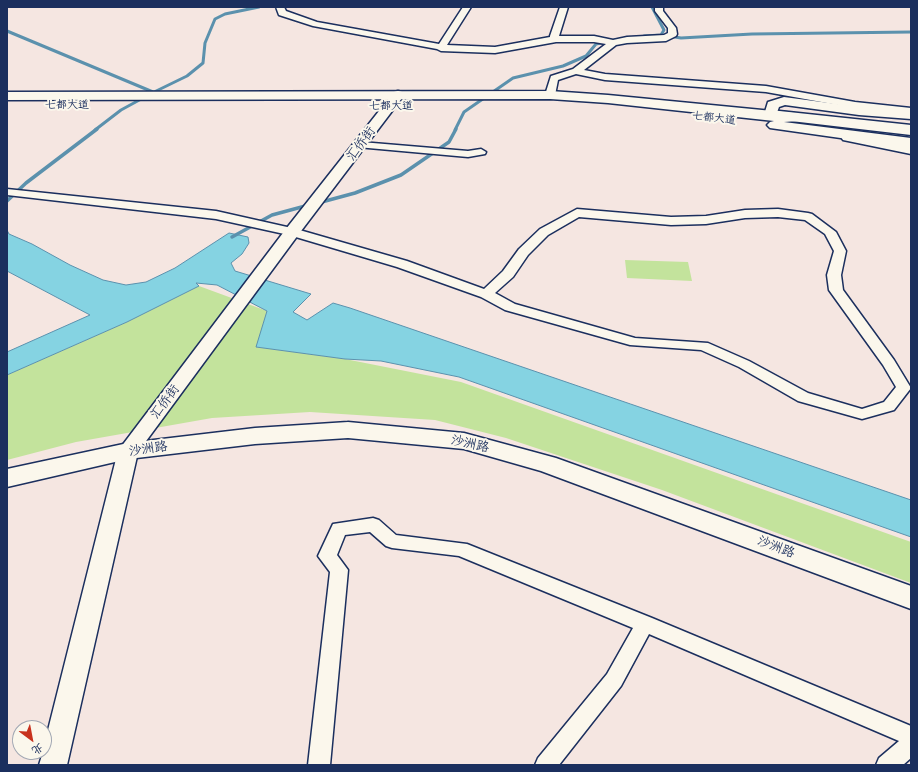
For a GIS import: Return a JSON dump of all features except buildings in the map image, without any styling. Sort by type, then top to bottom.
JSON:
[{"type":"main road","name":"七都大道","points":[[7,104],[119,101],[394,101],[474,95],[550,95],[772,120]]},
{"type":"main road","name":"七都大道","points":[[7,96],[119,101]]},
{"type":"main road","name":"七都大道","points":[[394,101],[460,106],[605,108],[772,120]]},
{"type":"main road","points":[[772,120],[911,130]]},
{"type":"main road","points":[[772,120],[911,135]]},
{"type":"main road","points":[[772,120],[911,143]]},
{"type":"main road","points":[[772,120],[911,149]]},
{"type":"main road","name":"沙洲路","points":[[7,478],[128,451],[255,436],[348,430],[464,441],[555,467],[733,531],[911,598]]},
{"type":"street","points":[[280,7],[282,13],[310,23],[441,48],[466,50],[495,50],[556,39],[598,39],[611,43],[627,40],[666,38],[673,34],[672,28],[659,11],[659,7]]},
{"type":"street","points":[[441,48],[467,7]]},
{"type":"street","points":[[556,39],[554,36],[564,7]]},
{"type":"street","points":[[550,95],[554,78],[576,71],[611,43]]},
{"type":"street","points":[[576,71],[605,76],[766,89],[855,105],[911,111]]},
{"type":"street","name":"汇侨街","points":[[53,765],[128,451],[304,216],[394,101]]},
{"type":"street","points":[[772,120],[773,105],[784,101],[859,111],[911,115]]},
{"type":"street","points":[[361,145],[468,154],[481,152]]},
{"type":"street","points":[[7,192],[216,215],[292,232],[402,264],[486,294],[510,308],[635,342],[703,346],[744,364],[804,397],[862,414],[889,406],[904,386],[885,356],[836,290],[834,275],[840,251],[830,232],[808,217],[778,213],[745,214],[706,220],[671,220],[577,213],[544,232],[523,252],[508,274],[486,294]]},
{"type":"street","points":[[319,765],[339,570],[327,556],[339,529],[373,525],[392,541],[461,549],[645,624],[911,736]]},
{"type":"street","points":[[546,765],[614,680],[645,624]]},
{"type":"street","points":[[887,765],[911,744]]},
{"type":"green space","points":[[625,260],[688,262],[692,281],[627,278]]},
{"type":"green space","points":[[199,286],[267,311],[257,347],[345,359],[461,382],[911,542],[911,583],[662,490],[506,438],[435,420],[310,412],[212,418],[76,442],[7,460],[7,375],[127,322]]},
{"type":"water","points":[[7,230],[9,234],[32,244],[70,265],[103,280],[126,285],[146,282],[175,268],[229,233],[248,237],[249,243],[242,254],[231,263],[235,271],[311,294],[293,312],[307,320],[333,303],[350,308],[911,500],[911,537],[459,377],[381,361],[345,359],[256,347],[267,311],[217,285],[196,283],[199,286],[127,322],[7,375],[7,352],[90,315],[7,271]]},
{"type":"waterway","points":[[150,94],[187,76],[203,63],[205,43],[215,19],[225,14],[259,7]]},
{"type":"waterway","points":[[644,36],[661,35],[664,30],[652,7]]},
{"type":"waterway","points":[[7,31],[153,92]]},
{"type":"waterway","points":[[669,36],[681,38],[752,34],[911,32]]},
{"type":"waterway","points":[[455,130],[464,112],[513,78],[563,66],[586,56],[596,44],[621,39]]},
{"type":"waterway","points":[[95,130],[121,110],[143,98]]},
{"type":"waterway","points":[[7,201],[26,183],[97,129]]},
{"type":"waterway","points":[[318,203],[355,193],[401,175],[449,142],[456,129]]},
{"type":"waterway","points":[[232,237],[272,215],[309,205]]}]
